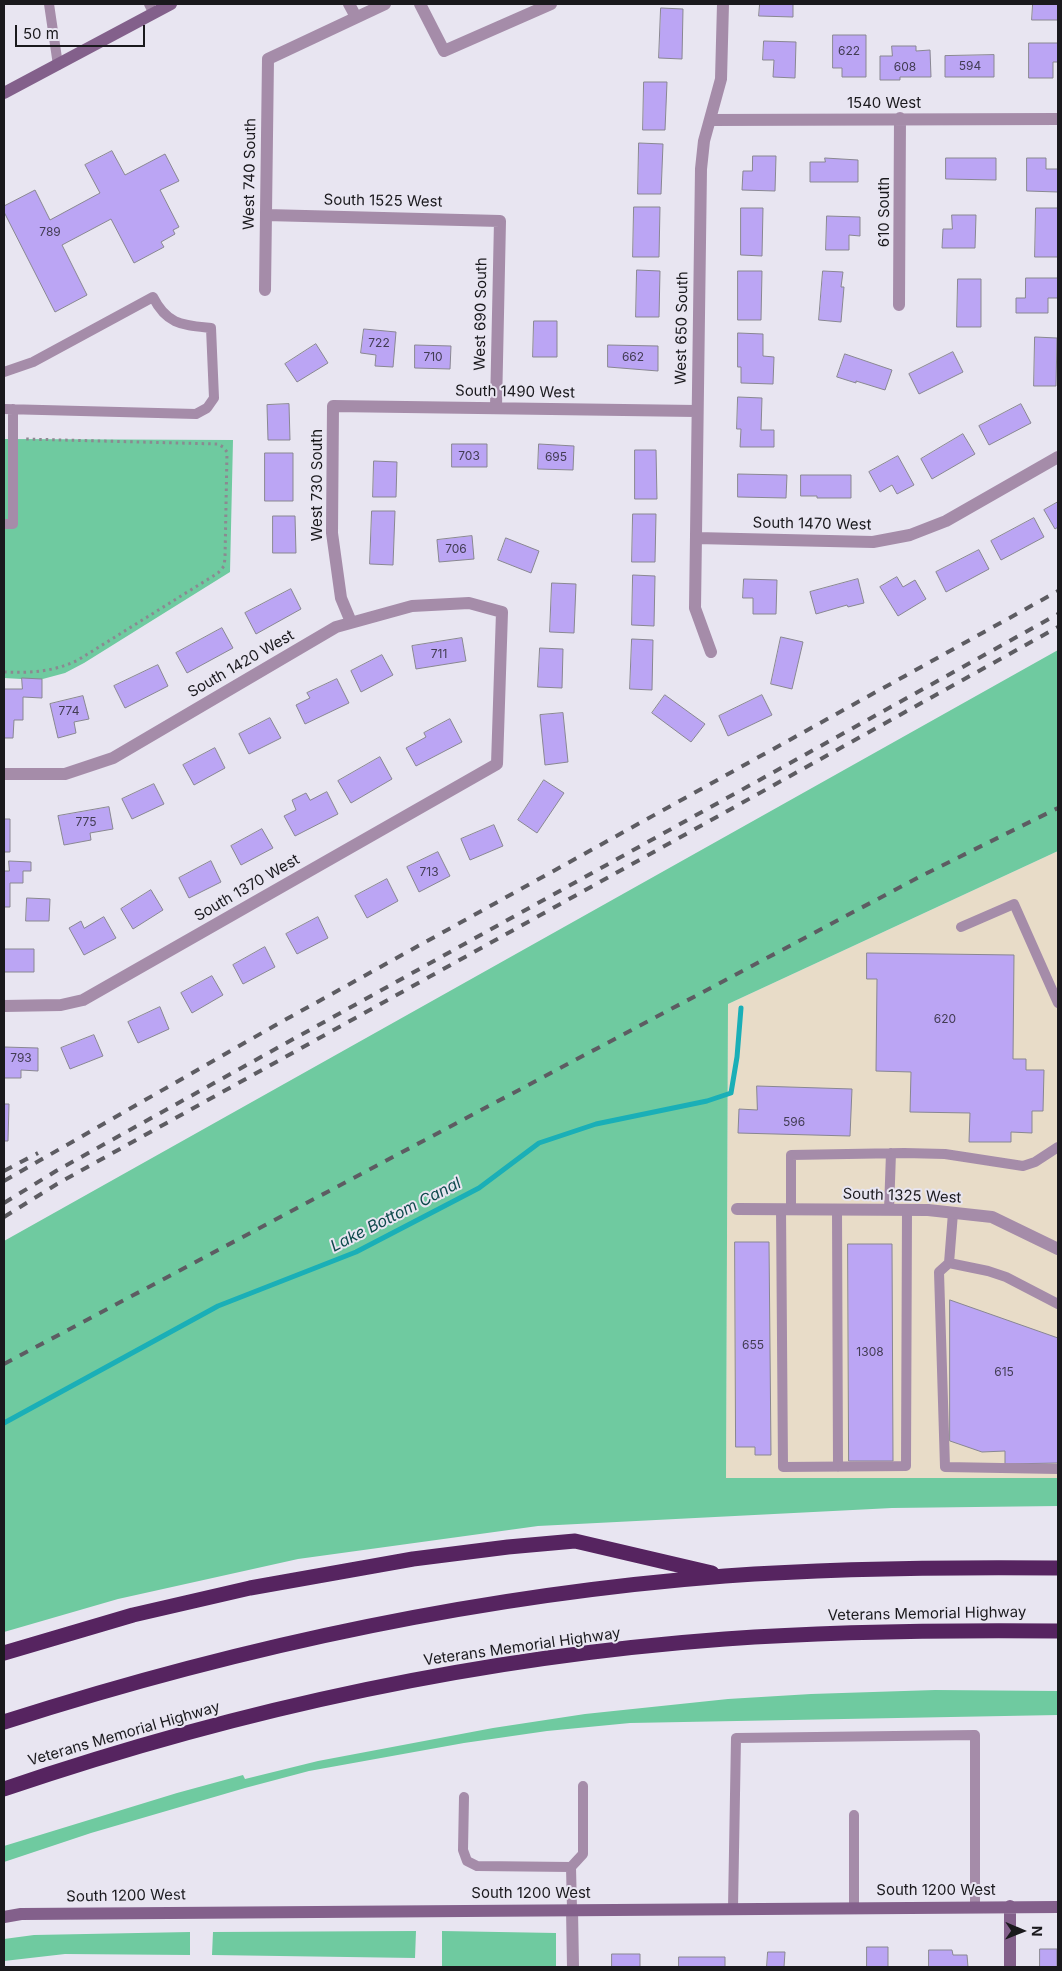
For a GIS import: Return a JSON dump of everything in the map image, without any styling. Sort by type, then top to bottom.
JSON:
[{"type":"highway","points":[[4,1653],[133,1615],[250,1588],[413,1559],[508,1547],[575,1541],[725,1576]]},
{"type":"highway","points":[[4,1722],[81,1697],[229,1656],[401,1619],[530,1598],[725,1576],[882,1568],[1058,1568]]},
{"type":"highway","name":"Veterans Memorial Highway","points":[[4,1789],[118,1752],[227,1722],[316,1701],[502,1666],[638,1648],[782,1636],[895,1631],[1058,1631]]},
{"type":"main road","points":[[4,93],[58,65],[151,8],[171,4]]},
{"type":"main road","points":[[1010,1906],[1010,1967]]},
{"type":"main road","name":"South 1200 West","points":[[4,1917],[21,1914],[179,1912],[1058,1907]]},
{"type":"street","points":[[349,4],[356,17],[384,4]]},
{"type":"street","points":[[420,4],[444,51],[551,4]]},
{"type":"street","name":"West 650 South","points":[[711,652],[694,608],[696,411],[701,169],[704,141],[721,79],[723,4]]},
{"type":"street","name":"West 740 South","points":[[265,290],[268,59],[356,17]]},
{"type":"street","name":"610 South","points":[[899,305],[900,118]]},
{"type":"street","name":"1540 West","points":[[710,120],[1058,119]]},
{"type":"street","name":"South 1525 West","points":[[266,215],[500,220]]},
{"type":"street","name":"West 690 South","points":[[496,407],[500,220]]},
{"type":"street","name":"South 1490 West","points":[[334,406],[696,411]]},
{"type":"street","name":"West 730 South","points":[[334,406],[332,532],[341,598],[351,622]]},
{"type":"street","name":"South 1470 West","points":[[696,538],[873,542],[910,535],[946,520],[1058,457]]},
{"type":"street","name":"South 1420 West","points":[[4,774],[65,774],[113,758],[336,627],[412,606],[469,602],[502,612],[497,764]]},
{"type":"street","name":"South 1370 West","points":[[4,1006],[61,1005],[83,1000],[497,764]]},
{"type":"street","name":"South 1325 West","points":[[737,1209],[907,1210],[992,1217],[1058,1249]]},
{"type":"street","points":[[572,1909],[573,1967]]},
{"type":"lane","points":[[49,4],[58,65]]},
{"type":"lane","points":[[4,372],[33,362],[153,297],[159,309],[173,322],[211,328],[214,398],[207,408],[196,414],[8,409],[13,439],[13,524],[4,524]]},
{"type":"lane","points":[[961,927],[1014,904],[1058,1003]]},
{"type":"lane","points":[[907,1210],[906,1466],[783,1467],[786,1209],[791,1155],[945,1154],[1023,1166],[1035,1162],[1058,1147]]},
{"type":"lane","points":[[889,1210],[891,1153]]},
{"type":"lane","points":[[837,1210],[838,1467]]},
{"type":"lane","points":[[953,1213],[949,1263],[939,1272],[945,1467],[1058,1469]]},
{"type":"lane","points":[[949,1263],[988,1271],[1006,1277],[1058,1304]]},
{"type":"lane","points":[[733,1908],[736,1738],[975,1734],[975,1906]]},
{"type":"lane","points":[[572,1909],[571,1867],[583,1854],[583,1786]]},
{"type":"lane","points":[[464,1797],[463,1850],[468,1861],[477,1866],[571,1867]]},
{"type":"lane","points":[[854,1815],[854,1907]]},
{"type":"path","points":[[4,672],[33,673],[48,671],[78,660],[218,573],[224,566],[225,558],[226,452],[218,444],[13,439]]},
{"type":"shaded area","points":[[1058,851],[1058,1478],[726,1478],[728,1004]]},
{"type":"green space","points":[[4,439],[233,440],[230,572],[65,673],[39,680],[4,678]]},
{"type":"green space","points":[[1058,650],[1058,851],[728,1004],[726,1478],[1058,1478],[1058,1506],[892,1508],[538,1526],[298,1559],[118,1599],[4,1632],[4,1241]]},
{"type":"green space","points":[[935,1690],[1058,1691],[1058,1715],[630,1723],[547,1731],[464,1743],[309,1771],[91,1833],[4,1862],[4,1846],[177,1793],[243,1775],[245,1779],[318,1761],[493,1728],[585,1714],[728,1699]]},
{"type":"green space","points":[[416,1931],[415,1958],[212,1955],[213,1932]]},
{"type":"green space","points":[[442,1931],[556,1933],[556,1967],[442,1967]]},
{"type":"green space","points":[[190,1932],[190,1955],[65,1954],[4,1961],[4,1939],[34,1935]]},
{"type":"building","points":[[760,4],[793,4],[793,17],[759,16]]},
{"type":"building","points":[[1033,4],[1058,4],[1058,20],[1032,20]]},
{"type":"building","points":[[661,8],[683,9],[682,59],[659,58]]},
{"type":"building","points":[[833,35],[866,35],[866,77],[842,77],[842,68],[833,68]]},
{"type":"building","points":[[764,41],[796,42],[795,78],[773,77],[774,60],[763,60]]},
{"type":"building","points":[[1029,43],[1058,43],[1058,62],[1053,62],[1053,78],[1029,78]]},
{"type":"building","points":[[892,46],[916,46],[916,51],[930,50],[931,77],[900,77],[900,80],[880,80],[880,56],[892,56]]},
{"type":"building","points":[[994,55],[994,77],[945,77],[945,56]]},
{"type":"building","points":[[644,82],[667,82],[665,130],[643,130]]},
{"type":"building","points":[[639,143],[663,144],[661,194],[638,194]]},
{"type":"building","points":[[112,151],[125,175],[165,154],[179,181],[160,190],[179,227],[173,230],[175,234],[161,242],[164,247],[134,263],[111,219],[62,245],[87,295],[55,312],[4,212],[4,206],[35,190],[50,220],[100,193],[85,165]]},
{"type":"building","points":[[753,156],[776,156],[775,191],[742,190],[743,171],[752,171]]},
{"type":"building","points":[[825,158],[858,160],[858,182],[810,182],[810,162],[825,162]]},
{"type":"building","points":[[946,158],[996,158],[996,180],[946,179]]},
{"type":"building","points":[[1027,158],[1046,158],[1046,169],[1058,169],[1058,192],[1027,191]]},
{"type":"building","points":[[634,207],[660,207],[659,257],[633,257]]},
{"type":"building","points":[[741,208],[763,208],[762,256],[741,255]]},
{"type":"building","points":[[1036,208],[1058,208],[1058,257],[1035,257]]},
{"type":"building","points":[[952,215],[976,215],[975,248],[942,248],[943,229],[952,229]]},
{"type":"building","points":[[827,216],[860,217],[860,236],[849,235],[849,250],[826,250]]},
{"type":"building","points":[[637,270],[660,271],[659,317],[636,317]]},
{"type":"building","points":[[738,271],[762,271],[761,320],[738,320]]},
{"type":"building","points":[[823,271],[843,272],[841,287],[844,287],[841,322],[819,320]]},
{"type":"building","points":[[1026,278],[1058,278],[1058,298],[1048,298],[1048,313],[1016,313],[1016,298],[1025,298]]},
{"type":"building","points":[[958,279],[981,279],[981,327],[957,327]]},
{"type":"building","points":[[534,321],[557,321],[557,357],[533,357]]},
{"type":"building","points":[[364,329],[396,332],[393,367],[375,366],[376,355],[361,353]]},
{"type":"building","points":[[738,333],[763,334],[763,356],[774,357],[773,384],[741,383],[741,367],[738,367]]},
{"type":"building","points":[[1035,337],[1057,338],[1056,386],[1034,386]]},
{"type":"building","points":[[316,344],[328,363],[297,382],[285,364]]},
{"type":"building","points":[[415,345],[451,346],[450,369],[415,368]]},
{"type":"building","points":[[608,345],[658,346],[658,371],[608,367]]},
{"type":"building","points":[[953,352],[963,372],[919,394],[909,374]]},
{"type":"building","points":[[845,354],[892,370],[885,390],[837,377]]},
{"type":"building","points":[[738,397],[762,398],[761,430],[774,430],[774,447],[740,447],[741,429],[737,429]]},
{"type":"building","points":[[289,404],[290,440],[268,440],[267,405]]},
{"type":"building","points":[[1021,404],[1031,423],[989,445],[979,426]]},
{"type":"building","points":[[963,434],[975,454],[932,479],[921,459]]},
{"type":"building","points":[[452,444],[487,444],[487,467],[452,467]]},
{"type":"building","points":[[539,444],[574,446],[573,470],[538,469]]},
{"type":"building","points":[[635,450],[656,450],[657,499],[635,499]]},
{"type":"building","points":[[265,453],[293,453],[293,501],[265,501]]},
{"type":"building","points":[[898,456],[914,485],[897,494],[892,485],[880,492],[869,472]]},
{"type":"building","points":[[374,461],[397,462],[396,497],[373,497]]},
{"type":"building","points":[[738,474],[787,475],[786,498],[738,497]]},
{"type":"building","points":[[801,475],[851,475],[851,498],[801,496]]},
{"type":"building","points":[[1058,502],[1058,527],[1055,529],[1044,510]]},
{"type":"building","points":[[372,511],[395,511],[393,565],[370,564]]},
{"type":"building","points":[[633,514],[656,514],[655,562],[632,562]]},
{"type":"building","points":[[273,516],[295,516],[296,553],[273,553]]},
{"type":"building","points":[[1034,518],[1044,537],[1001,560],[991,541]]},
{"type":"building","points":[[472,536],[474,559],[439,562],[437,540]]},
{"type":"building","points":[[506,538],[539,551],[531,573],[498,560]]},
{"type":"building","points":[[979,550],[989,569],[946,592],[936,572]]},
{"type":"building","points":[[633,575],[655,576],[654,626],[632,625]]},
{"type":"building","points":[[897,577],[903,587],[915,580],[926,599],[898,616],[880,587]]},
{"type":"building","points":[[744,579],[777,580],[776,614],[753,614],[753,598],[743,598]]},
{"type":"building","points":[[858,579],[864,603],[848,607],[847,605],[816,614],[810,592]]},
{"type":"building","points":[[552,583],[576,584],[574,633],[550,632]]},
{"type":"building","points":[[291,589],[301,609],[256,634],[245,613]]},
{"type":"building","points":[[222,628],[233,648],[187,673],[176,653]]},
{"type":"building","points":[[781,637],[803,642],[792,689],[771,684]]},
{"type":"building","points":[[462,638],[466,661],[416,669],[412,646]]},
{"type":"building","points":[[632,639],[653,640],[652,690],[630,689]]},
{"type":"building","points":[[540,648],[563,649],[562,688],[538,687]]},
{"type":"building","points":[[382,655],[393,675],[361,692],[351,671]]},
{"type":"building","points":[[158,665],[168,686],[125,708],[114,686]]},
{"type":"building","points":[[22,678],[42,679],[42,698],[23,697],[23,720],[14,720],[13,738],[4,738],[4,689],[22,689]]},
{"type":"building","points":[[337,679],[349,703],[305,724],[296,705],[310,698],[307,693]]},
{"type":"building","points":[[665,695],[705,724],[691,742],[652,713]]},
{"type":"building","points":[[762,695],[772,715],[728,736],[719,716]]},
{"type":"building","points":[[83,696],[89,719],[74,722],[76,733],[58,738],[50,704]]},
{"type":"building","points":[[563,713],[568,762],[545,765],[540,715]]},
{"type":"building","points":[[270,718],[281,738],[249,754],[239,734]]},
{"type":"building","points":[[450,719],[462,742],[416,766],[406,748],[426,737],[424,733]]},
{"type":"building","points":[[215,748],[225,768],[194,785],[183,765]]},
{"type":"building","points":[[380,757],[392,779],[351,803],[338,781]]},
{"type":"building","points":[[544,780],[564,793],[537,833],[518,820]]},
{"type":"building","points":[[154,784],[164,804],[132,819],[122,799]]},
{"type":"building","points":[[327,792],[338,814],[295,836],[284,816],[296,810],[292,800],[306,793],[310,800]]},
{"type":"building","points":[[109,807],[113,829],[90,833],[91,840],[64,845],[58,816]]},
{"type":"building","points":[[4,819],[10,819],[10,852],[4,852]]},
{"type":"building","points":[[494,825],[503,846],[470,860],[461,839]]},
{"type":"building","points":[[262,829],[273,848],[241,865],[231,846]]},
{"type":"building","points":[[438,852],[450,876],[419,892],[407,867]]},
{"type":"building","points":[[9,861],[31,862],[31,871],[23,871],[23,883],[10,883],[10,907],[4,907],[4,871],[9,871]]},
{"type":"building","points":[[211,861],[221,882],[189,898],[179,878]]},
{"type":"building","points":[[387,879],[398,901],[367,918],[355,896]]},
{"type":"building","points":[[151,890],[163,910],[133,929],[121,909]]},
{"type":"building","points":[[27,898],[50,899],[49,921],[26,921]]},
{"type":"building","points":[[104,917],[116,938],[84,955],[69,928],[81,921],[84,928]]},
{"type":"building","points":[[318,917],[328,938],[297,954],[286,934]]},
{"type":"building","points":[[265,947],[275,967],[243,984],[233,965]]},
{"type":"building","points":[[4,949],[34,949],[34,972],[4,972]]},
{"type":"building","points":[[867,953],[1014,955],[1013,1059],[1026,1059],[1026,1070],[1044,1070],[1043,1111],[1032,1111],[1032,1133],[1011,1132],[1011,1142],[969,1142],[970,1113],[910,1112],[911,1072],[876,1071],[877,979],[867,979]]},
{"type":"building","points":[[212,976],[223,995],[192,1013],[181,993]]},
{"type":"building","points":[[160,1007],[169,1029],[138,1043],[128,1022]]},
{"type":"building","points":[[94,1035],[103,1056],[70,1069],[61,1048]]},
{"type":"building","points":[[4,1047],[38,1048],[38,1071],[21,1070],[21,1078],[4,1078]]},
{"type":"building","points":[[757,1086],[852,1089],[850,1136],[738,1133],[739,1109],[757,1110]]},
{"type":"building","points":[[4,1104],[9,1104],[8,1141],[4,1141]]},
{"type":"building","points":[[735,1242],[769,1242],[771,1455],[755,1455],[755,1447],[736,1447]]},
{"type":"building","points":[[848,1244],[892,1244],[893,1461],[849,1461]]},
{"type":"building","points":[[950,1300],[1058,1338],[1058,1463],[1005,1464],[1005,1451],[982,1452],[950,1441]]},
{"type":"building","points":[[867,1947],[888,1947],[888,1967],[867,1967]]},
{"type":"building","points":[[1040,1949],[1057,1949],[1057,1967],[1040,1967]]},
{"type":"building","points":[[929,1950],[952,1950],[953,1955],[967,1955],[968,1967],[929,1967]]},
{"type":"building","points":[[768,1952],[785,1952],[784,1967],[767,1967]]},
{"type":"building","points":[[612,1954],[640,1954],[640,1967],[612,1967]]},
{"type":"building","points":[[679,1957],[725,1957],[725,1967],[679,1967]]},
{"type":"waterway","name":"Lake Bottom Canal","points":[[4,1423],[218,1306],[356,1252],[479,1188],[539,1143],[596,1124],[707,1101],[731,1093],[737,1057],[741,1008]]},
{"type":"railway","points":[[4,1181],[274,1026],[1058,591]]},
{"type":"railway","points":[[4,1203],[56,1171],[1058,614]]},
{"type":"railway","points":[[4,1217],[57,1184],[1058,627]]},
{"type":"railway","points":[[4,1364],[921,876],[1058,808]]},
{"type":"railway","points":[[4,1171],[38,1153]]}]
